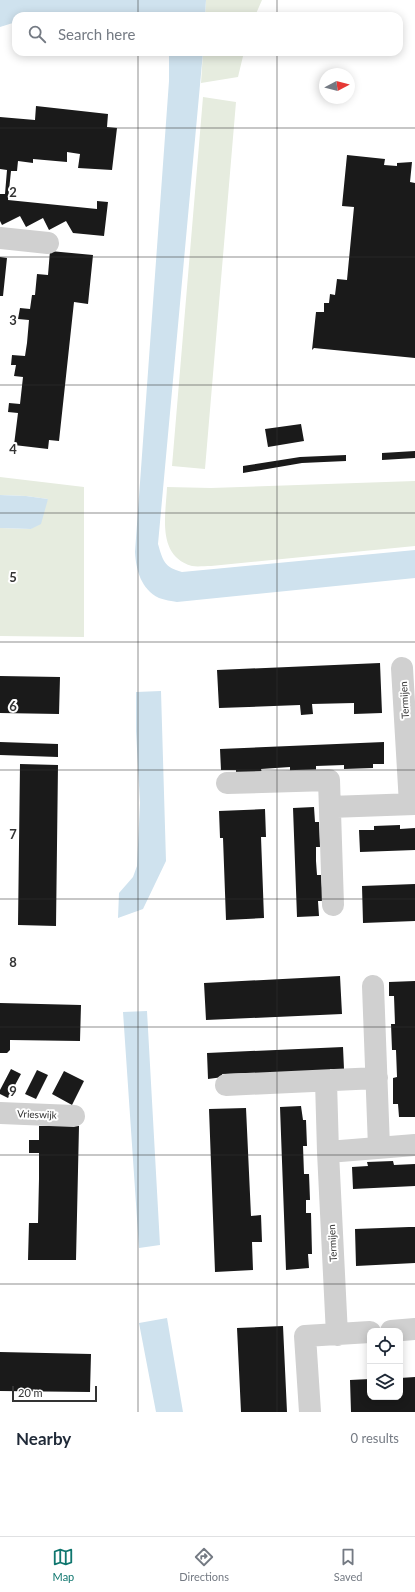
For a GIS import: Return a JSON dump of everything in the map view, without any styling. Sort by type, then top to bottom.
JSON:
[{"type":"street","points":[[0,238],[48,243]]},
{"type":"street","name":"Termijen","points":[[330,807],[412,804],[402,668]]},
{"type":"street","points":[[227,783],[329,780],[333,905]]},
{"type":"street","points":[[373,986],[379,1147]]},
{"type":"street","points":[[226,1085],[377,1078]]},
{"type":"street","name":"Termijen","points":[[326,1081],[337,1335]]},
{"type":"street","name":"Vrieswijk","points":[[0,1113],[74,1116]]},
{"type":"street","points":[[328,1152],[415,1145]]},
{"type":"street","points":[[403,1330],[415,1329]]},
{"type":"street","points":[[310,1412],[305,1336],[367,1332]]},
{"type":"shaded area","points":[[206,0],[262,0],[257,12],[205,12]]},
{"type":"shaded area","points":[[203,56],[243,56],[238,77],[201,83]]},
{"type":"shaded area","points":[[203,97],[236,102],[205,469],[172,466]]},
{"type":"shaded area","points":[[0,477],[84,487],[84,637],[0,636],[0,528],[31,529],[48,499],[0,495]]},
{"type":"shaded area","points":[[415,481],[415,546],[211,566],[192,566],[181,561],[173,553],[168,544],[165,521],[167,487],[211,488]]},
{"type":"water","points":[[0,0],[206,0],[205,12],[12,12],[12,23],[0,27]]},
{"type":"water","points":[[169,56],[203,56],[158,544],[163,559],[171,568],[182,572],[415,550],[415,578],[177,602],[161,599],[153,594],[148,590],[138,572],[135,552],[169,81]]},
{"type":"water","points":[[0,495],[48,499],[41,524],[31,529],[0,528]]},
{"type":"water","points":[[161,691],[166,861],[143,909],[118,918],[119,893],[133,877],[137,866],[140,803],[136,731],[136,692]]},
{"type":"water","points":[[147,1011],[160,1245],[139,1248],[123,1012]]},
{"type":"water","points":[[167,1318],[183,1412],[156,1412],[139,1323]]},
{"type":"building","points":[[36,106],[108,114],[107,127],[117,128],[112,170],[78,168],[80,154],[67,152],[67,162],[33,159],[33,163],[18,161],[17,171],[11,171],[8,200],[97,209],[97,201],[108,202],[104,236],[73,233],[66,221],[49,230],[43,218],[26,227],[20,216],[2,225],[0,221],[0,194],[5,194],[7,170],[0,169],[0,117],[35,120]]},
{"type":"building","points":[[347,155],[385,159],[384,165],[397,166],[397,163],[412,162],[410,182],[415,183],[415,358],[314,348],[312,350],[316,312],[324,312],[324,303],[329,303],[330,294],[335,295],[337,279],[347,280],[354,207],[342,206]]},
{"type":"building","points":[[50,251],[93,255],[88,304],[74,302],[59,441],[49,440],[48,449],[14,445],[18,413],[8,412],[9,403],[20,404],[23,377],[14,376],[16,365],[11,365],[12,355],[25,356],[29,320],[18,319],[20,308],[30,309],[32,295],[35,295],[37,274],[48,275]]},
{"type":"building","points":[[0,257],[7,258],[3,296],[0,296]]},
{"type":"building","points":[[301,424],[304,441],[268,447],[265,429]]},
{"type":"building","points":[[415,451],[415,458],[382,460],[382,453]]},
{"type":"building","points":[[346,455],[346,461],[302,463],[243,473],[243,466],[300,457]]},
{"type":"building","points":[[380,663],[382,713],[354,714],[354,703],[312,704],[313,714],[301,715],[300,705],[219,708],[217,670]]},
{"type":"building","points":[[0,676],[60,677],[59,714],[0,713]]},
{"type":"building","points":[[0,742],[58,744],[58,757],[0,755]]},
{"type":"building","points":[[384,742],[384,764],[373,764],[373,768],[344,769],[344,765],[316,766],[316,770],[290,771],[290,767],[261,769],[262,773],[236,774],[236,770],[221,770],[220,749]]},
{"type":"building","points":[[20,764],[58,765],[56,926],[18,925]]},
{"type":"building","points":[[314,807],[315,822],[319,822],[320,847],[316,847],[316,861],[317,875],[321,875],[323,901],[318,901],[319,916],[297,917],[293,808]]},
{"type":"building","points":[[265,809],[266,837],[261,837],[264,918],[226,920],[223,838],[220,838],[219,811]]},
{"type":"building","points":[[400,825],[400,829],[415,828],[415,850],[360,852],[359,830],[374,830],[374,826]]},
{"type":"building","points":[[415,884],[415,921],[363,923],[362,886]]},
{"type":"building","points":[[340,976],[342,1014],[206,1020],[204,983]]},
{"type":"building","points":[[415,981],[415,1117],[399,1117],[398,1104],[393,1104],[393,1078],[397,1077],[396,1050],[392,1050],[391,1024],[395,1024],[394,996],[389,996],[389,982]]},
{"type":"building","points":[[0,1003],[81,1005],[80,1041],[10,1040],[10,1050],[7,1053],[0,1053]]},
{"type":"building","points":[[343,1047],[344,1069],[330,1069],[330,1073],[251,1077],[250,1073],[222,1074],[223,1077],[208,1079],[207,1053]]},
{"type":"building","points":[[11,1069],[21,1074],[8,1098],[0,1094],[0,1090]]},
{"type":"building","points":[[37,1070],[48,1075],[36,1099],[25,1094]]},
{"type":"building","points":[[64,1071],[84,1081],[72,1105],[52,1094]]},
{"type":"building","points":[[301,1106],[303,1120],[306,1120],[307,1146],[303,1146],[304,1174],[309,1174],[310,1200],[306,1200],[306,1213],[311,1213],[312,1254],[308,1254],[309,1268],[286,1270],[280,1107]]},
{"type":"building","points":[[246,1108],[251,1216],[261,1215],[262,1242],[252,1242],[253,1270],[215,1272],[209,1109]]},
{"type":"building","points":[[39,1126],[79,1126],[76,1260],[28,1260],[29,1223],[38,1223],[39,1179],[39,1153],[29,1153],[29,1140],[39,1140]]},
{"type":"building","points":[[393,1161],[394,1165],[415,1164],[415,1186],[353,1189],[352,1167],[368,1166],[367,1162]]},
{"type":"building","points":[[415,1227],[415,1263],[356,1266],[355,1229]]},
{"type":"building","points":[[283,1326],[287,1412],[241,1412],[237,1328]]},
{"type":"building","points":[[0,1352],[91,1354],[90,1392],[0,1391]]},
{"type":"building","points":[[415,1377],[415,1412],[351,1412],[350,1380],[367,1379],[367,1400],[403,1400],[403,1378]]}]
